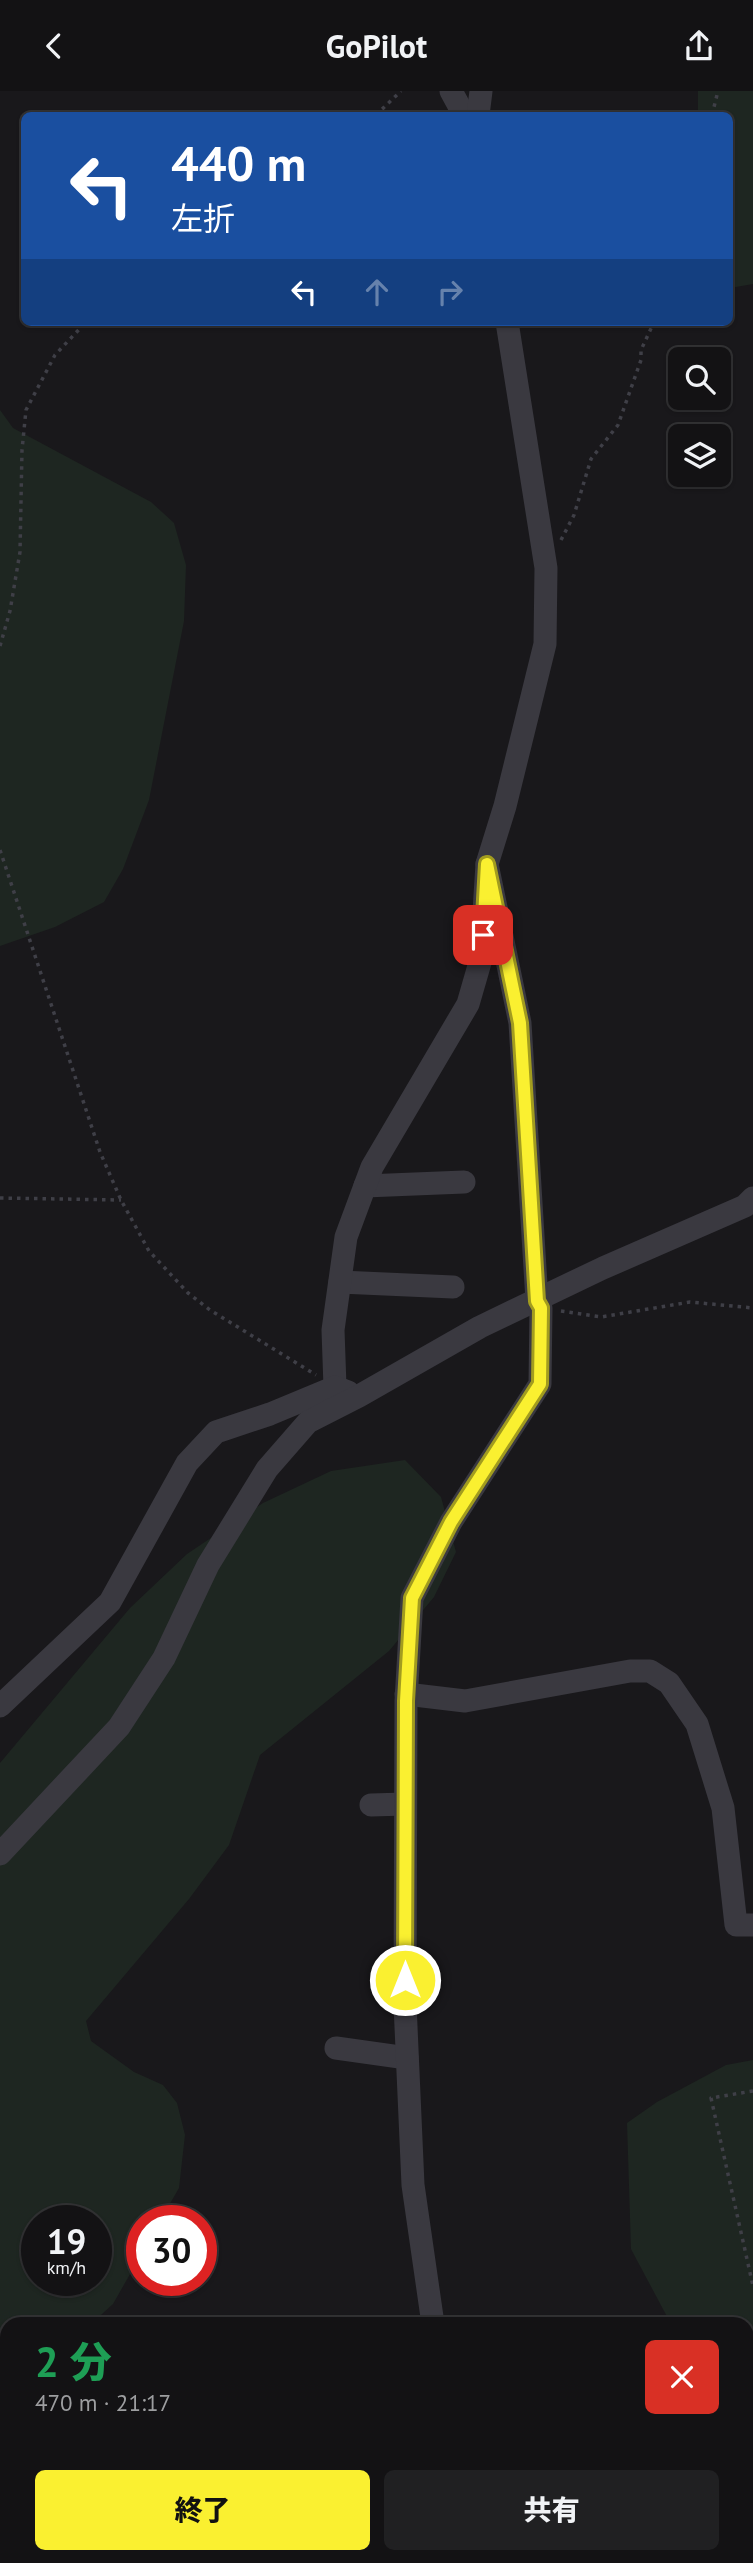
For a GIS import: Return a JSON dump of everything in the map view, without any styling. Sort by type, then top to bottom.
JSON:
[{"type":"street","points":[[451,91],[462,112]]},
{"type":"street","points":[[478,112],[481,91]]},
{"type":"street","points":[[335,1387],[333,1330],[346,1237],[372,1167],[468,1004],[481,959],[487,864],[506,806],[545,644],[546,568],[508,326]]},
{"type":"street","points":[[432,2317],[413,2185],[405,2004],[406,1694],[412,1598],[451,1522],[540,1384],[539,1304],[520,1023],[487,864]]},
{"type":"street","points":[[365,1186],[464,1182]]},
{"type":"street","points":[[0,1854],[119,1727],[164,1658],[208,1565],[267,1469],[308,1422],[359,1397],[480,1327],[539,1304],[603,1268],[745,1206],[753,1198]]},
{"type":"street","points":[[340,1282],[453,1287]]},
{"type":"street","points":[[0,1706],[110,1602],[187,1463],[216,1432],[270,1414],[335,1387],[359,1397]]},
{"type":"street","points":[[406,1694],[465,1701],[630,1671],[650,1671],[669,1683],[697,1724],[723,1808],[736,1925],[753,1925]]},
{"type":"street","points":[[371,1805],[405,1804]]},
{"type":"street","points":[[336,2048],[407,2058]]},
{"type":"path","points":[[379,112],[401,91]]},
{"type":"path","points":[[713,112],[718,91]]},
{"type":"path","points":[[0,646],[10,611],[20,552],[22,450],[26,410],[55,355],[82,326]]},
{"type":"path","points":[[546,568],[573,515],[591,459],[618,425],[641,360],[641,350],[652,326]]},
{"type":"path","points":[[0,850],[100,1152],[121,1200],[149,1251],[188,1293],[210,1310],[335,1387]]},
{"type":"path","points":[[0,1198],[121,1200]]},
{"type":"path","points":[[539,1304],[601,1317],[690,1302],[753,1308]]},
{"type":"path","points":[[753,2091],[711,2098],[753,2286]]},
{"type":"shaded area","points":[[698,91],[753,91],[753,284],[733,287],[733,112],[698,112]]},
{"type":"shaded area","points":[[0,410],[13,428],[151,502],[174,523],[186,565],[184,621],[149,800],[123,869],[104,902],[55,927],[0,946]]},
{"type":"shaded area","points":[[405,1460],[441,1497],[456,1552],[434,1597],[389,1651],[260,1755],[229,1845],[189,1899],[86,2021],[91,2041],[134,2072],[163,2085],[177,2103],[185,2135],[179,2188],[169,2205],[126,2205],[126,2281],[113,2304],[99,2317],[0,2317],[0,1763],[130,1608],[187,1554],[263,1503],[331,1471]]},
{"type":"shaded area","points":[[753,2060],[753,2317],[667,2317],[631,2249],[627,2123],[657,2102],[726,2065]]},
{"type":"route","points":[[405,1980],[406,1701],[412,1598],[451,1522],[540,1384],[541,1308],[537,1301],[520,1023],[487,864],[483,935]]}]
